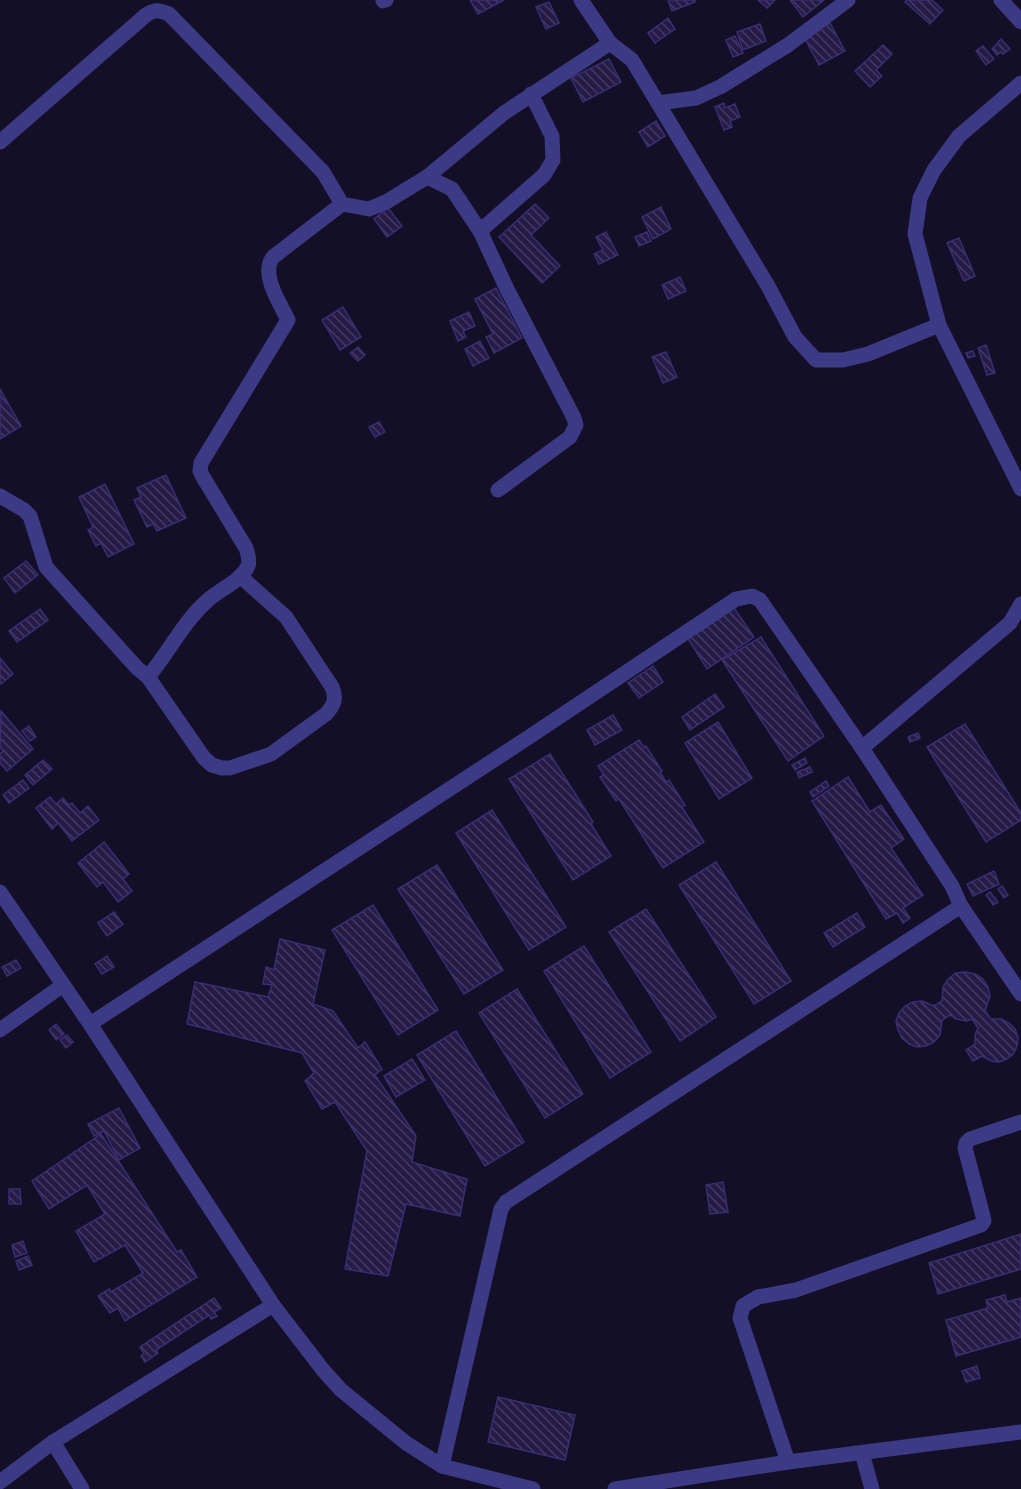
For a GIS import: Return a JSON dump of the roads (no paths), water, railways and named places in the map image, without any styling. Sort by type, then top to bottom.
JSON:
[{"type":"street","points":[[581,0],[610,43],[629,56],[762,276],[795,337],[816,360],[843,360],[868,354],[939,325]]},
{"type":"street","points":[[658,103],[696,98],[720,87],[788,45],[848,0]]},
{"type":"street","points":[[1001,0],[1021,22]]},
{"type":"street","points":[[0,142],[146,15],[151,5],[169,14],[323,172],[342,204],[359,209],[369,209],[427,177],[498,117],[610,43]]},
{"type":"street","points":[[1021,84],[959,136],[934,170],[920,198],[915,234],[939,325],[1021,489]]},
{"type":"street","points":[[480,231],[544,175],[553,160],[552,136],[531,94]]},
{"type":"street","points":[[427,177],[452,189],[480,231],[576,425],[570,437],[498,490]]},
{"type":"street","points":[[148,677],[193,615],[248,567],[249,559],[246,548],[203,477],[200,471],[201,463],[288,320],[269,277],[267,268],[269,262],[273,256],[342,204]]},
{"type":"street","points":[[0,496],[30,516],[46,567],[137,668],[148,677],[204,758],[212,765],[222,768],[230,768],[271,754],[326,714],[333,706],[336,696],[333,687],[286,617],[240,576]]},
{"type":"street","points":[[90,1024],[526,740],[736,599],[752,596],[760,600],[862,747],[952,886],[961,906],[1021,994]]},
{"type":"street","points":[[862,747],[1010,623],[1021,604]]},
{"type":"street","points":[[0,892],[90,1024],[273,1305],[341,1390],[406,1443],[442,1466],[500,1485],[533,1489]]},
{"type":"street","points":[[442,1466],[501,1209],[506,1202],[961,906]]},
{"type":"street","points":[[0,1030],[63,985]]},
{"type":"street","points":[[788,1462],[740,1318],[743,1306],[758,1297],[796,1290],[981,1225],[984,1221],[965,1148],[966,1143],[970,1139],[1021,1122]]},
{"type":"street","points":[[0,1482],[53,1442],[273,1305]]},
{"type":"street","points":[[615,1489],[788,1462],[1021,1432]]},
{"type":"street","points":[[53,1442],[82,1489]]},
{"type":"street","points":[[862,1453],[872,1489]]}]
